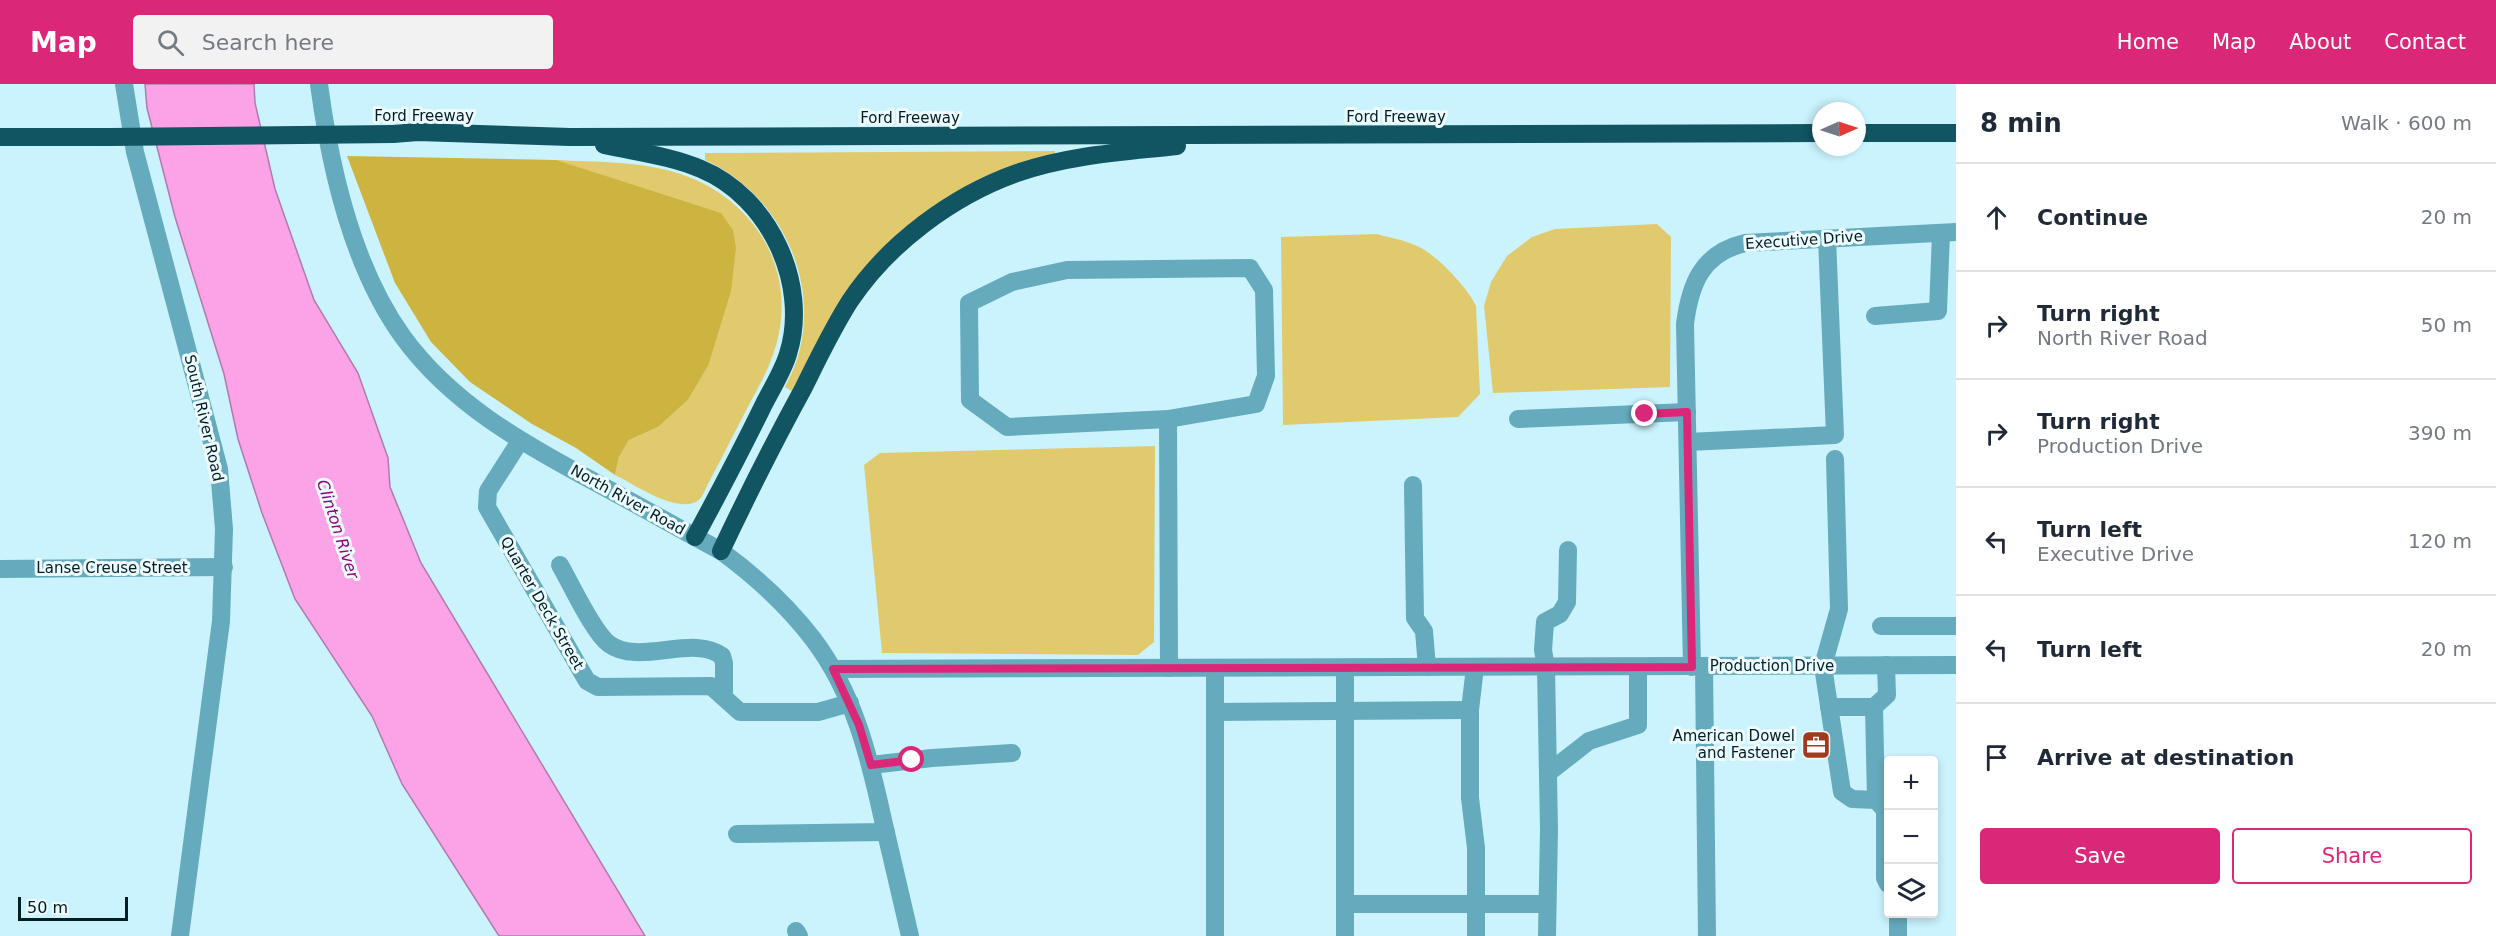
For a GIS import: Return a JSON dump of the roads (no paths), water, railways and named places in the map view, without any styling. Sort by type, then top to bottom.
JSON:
[{"type":"highway","name":"Ford Freeway","points":[[0,136],[109,137],[418,132],[570,137],[1812,133]]},
{"type":"highway","points":[[1866,133],[1956,133]]},
{"type":"highway","points":[[721,551],[765,459],[830,334],[851,300],[873,271],[918,229],[975,191],[1018,173],[1081,156],[1275,135]]},
{"type":"highway","points":[[570,137],[701,168],[727,182],[758,211],[783,254],[792,297],[792,337],[788,355],[747,440],[695,537]]},
{"type":"street","name":"South River Road","points":[[124,84],[135,152],[219,469],[224,529],[221,621],[180,936]]},
{"type":"street","name":"North River Road","points":[[319,84],[323,116],[349,224],[361,261],[382,304],[403,337],[435,375],[473,408],[520,441],[721,551],[746,570],[792,614],[814,641],[833,669],[850,703],[871,765],[910,936]]},
{"type":"street","name":"Executive Drive","points":[[1707,936],[1687,412],[1685,324],[1688,300],[1707,262],[1722,251],[1745,243],[1949,233]]},
{"type":"street","points":[[1875,316],[1938,311],[1949,233]]},
{"type":"street","points":[[1688,442],[1835,435],[1827,238]]},
{"type":"street","points":[[1250,268],[1264,290],[1266,376],[1256,404],[1168,419],[1007,427],[970,400],[969,303],[1012,282],[1067,270],[1250,268]]},
{"type":"street","points":[[1518,419],[1687,412]]},
{"type":"street","points":[[1168,419],[1169,668]]},
{"type":"street","name":"Quarter Deck Street","points":[[520,441],[488,491],[487,507],[587,681],[598,687],[711,686],[740,712],[818,712],[850,703]]},
{"type":"street","points":[[1835,459],[1839,609],[1823,666],[1842,792],[1852,799],[1876,800]]},
{"type":"street","points":[[1413,485],[1415,618],[1424,631],[1427,667]]},
{"type":"street","points":[[1547,936],[1548,773],[1546,667],[1543,650],[1545,622],[1560,614],[1567,602],[1569,550]]},
{"type":"street","points":[[560,565],[607,643],[619,650],[632,651],[707,649],[722,656],[724,697]]},
{"type":"street","name":"Lanse Creuse Street","points":[[0,569],[224,567]]},
{"type":"street","points":[[1881,626],[1956,627]]},
{"type":"street","points":[[1885,864],[1885,810],[1876,800],[1874,708],[1887,695],[1886,665]]},
{"type":"street","name":"Production Drive","points":[[833,669],[1956,665]]},
{"type":"street","points":[[1475,667],[1470,710],[1470,798],[1476,848],[1476,936]]},
{"type":"street","points":[[1548,773],[1589,741],[1638,725],[1638,667]]},
{"type":"street","points":[[1215,668],[1215,936]]},
{"type":"street","points":[[1345,668],[1345,936]]},
{"type":"street","points":[[1829,707],[1874,708]]},
{"type":"street","points":[[1215,712],[1470,710]]},
{"type":"street","points":[[871,765],[932,758],[1012,753]]},
{"type":"street","points":[[737,834],[886,832]]},
{"type":"street","points":[[1345,904],[1547,904]]},
{"type":"street","points":[[1898,918],[1898,936]]},
{"type":"water","name":"Clinton River","points":[[145,84],[254,84],[255,103],[275,189],[314,300],[358,373],[388,458],[390,487],[421,563],[645,936],[499,936],[402,784],[372,716],[295,599],[262,513],[238,439],[224,374],[175,217],[147,108]]},
{"type":"place","name":"American Dowel and Fastener","points":[[1816,745]]}]
